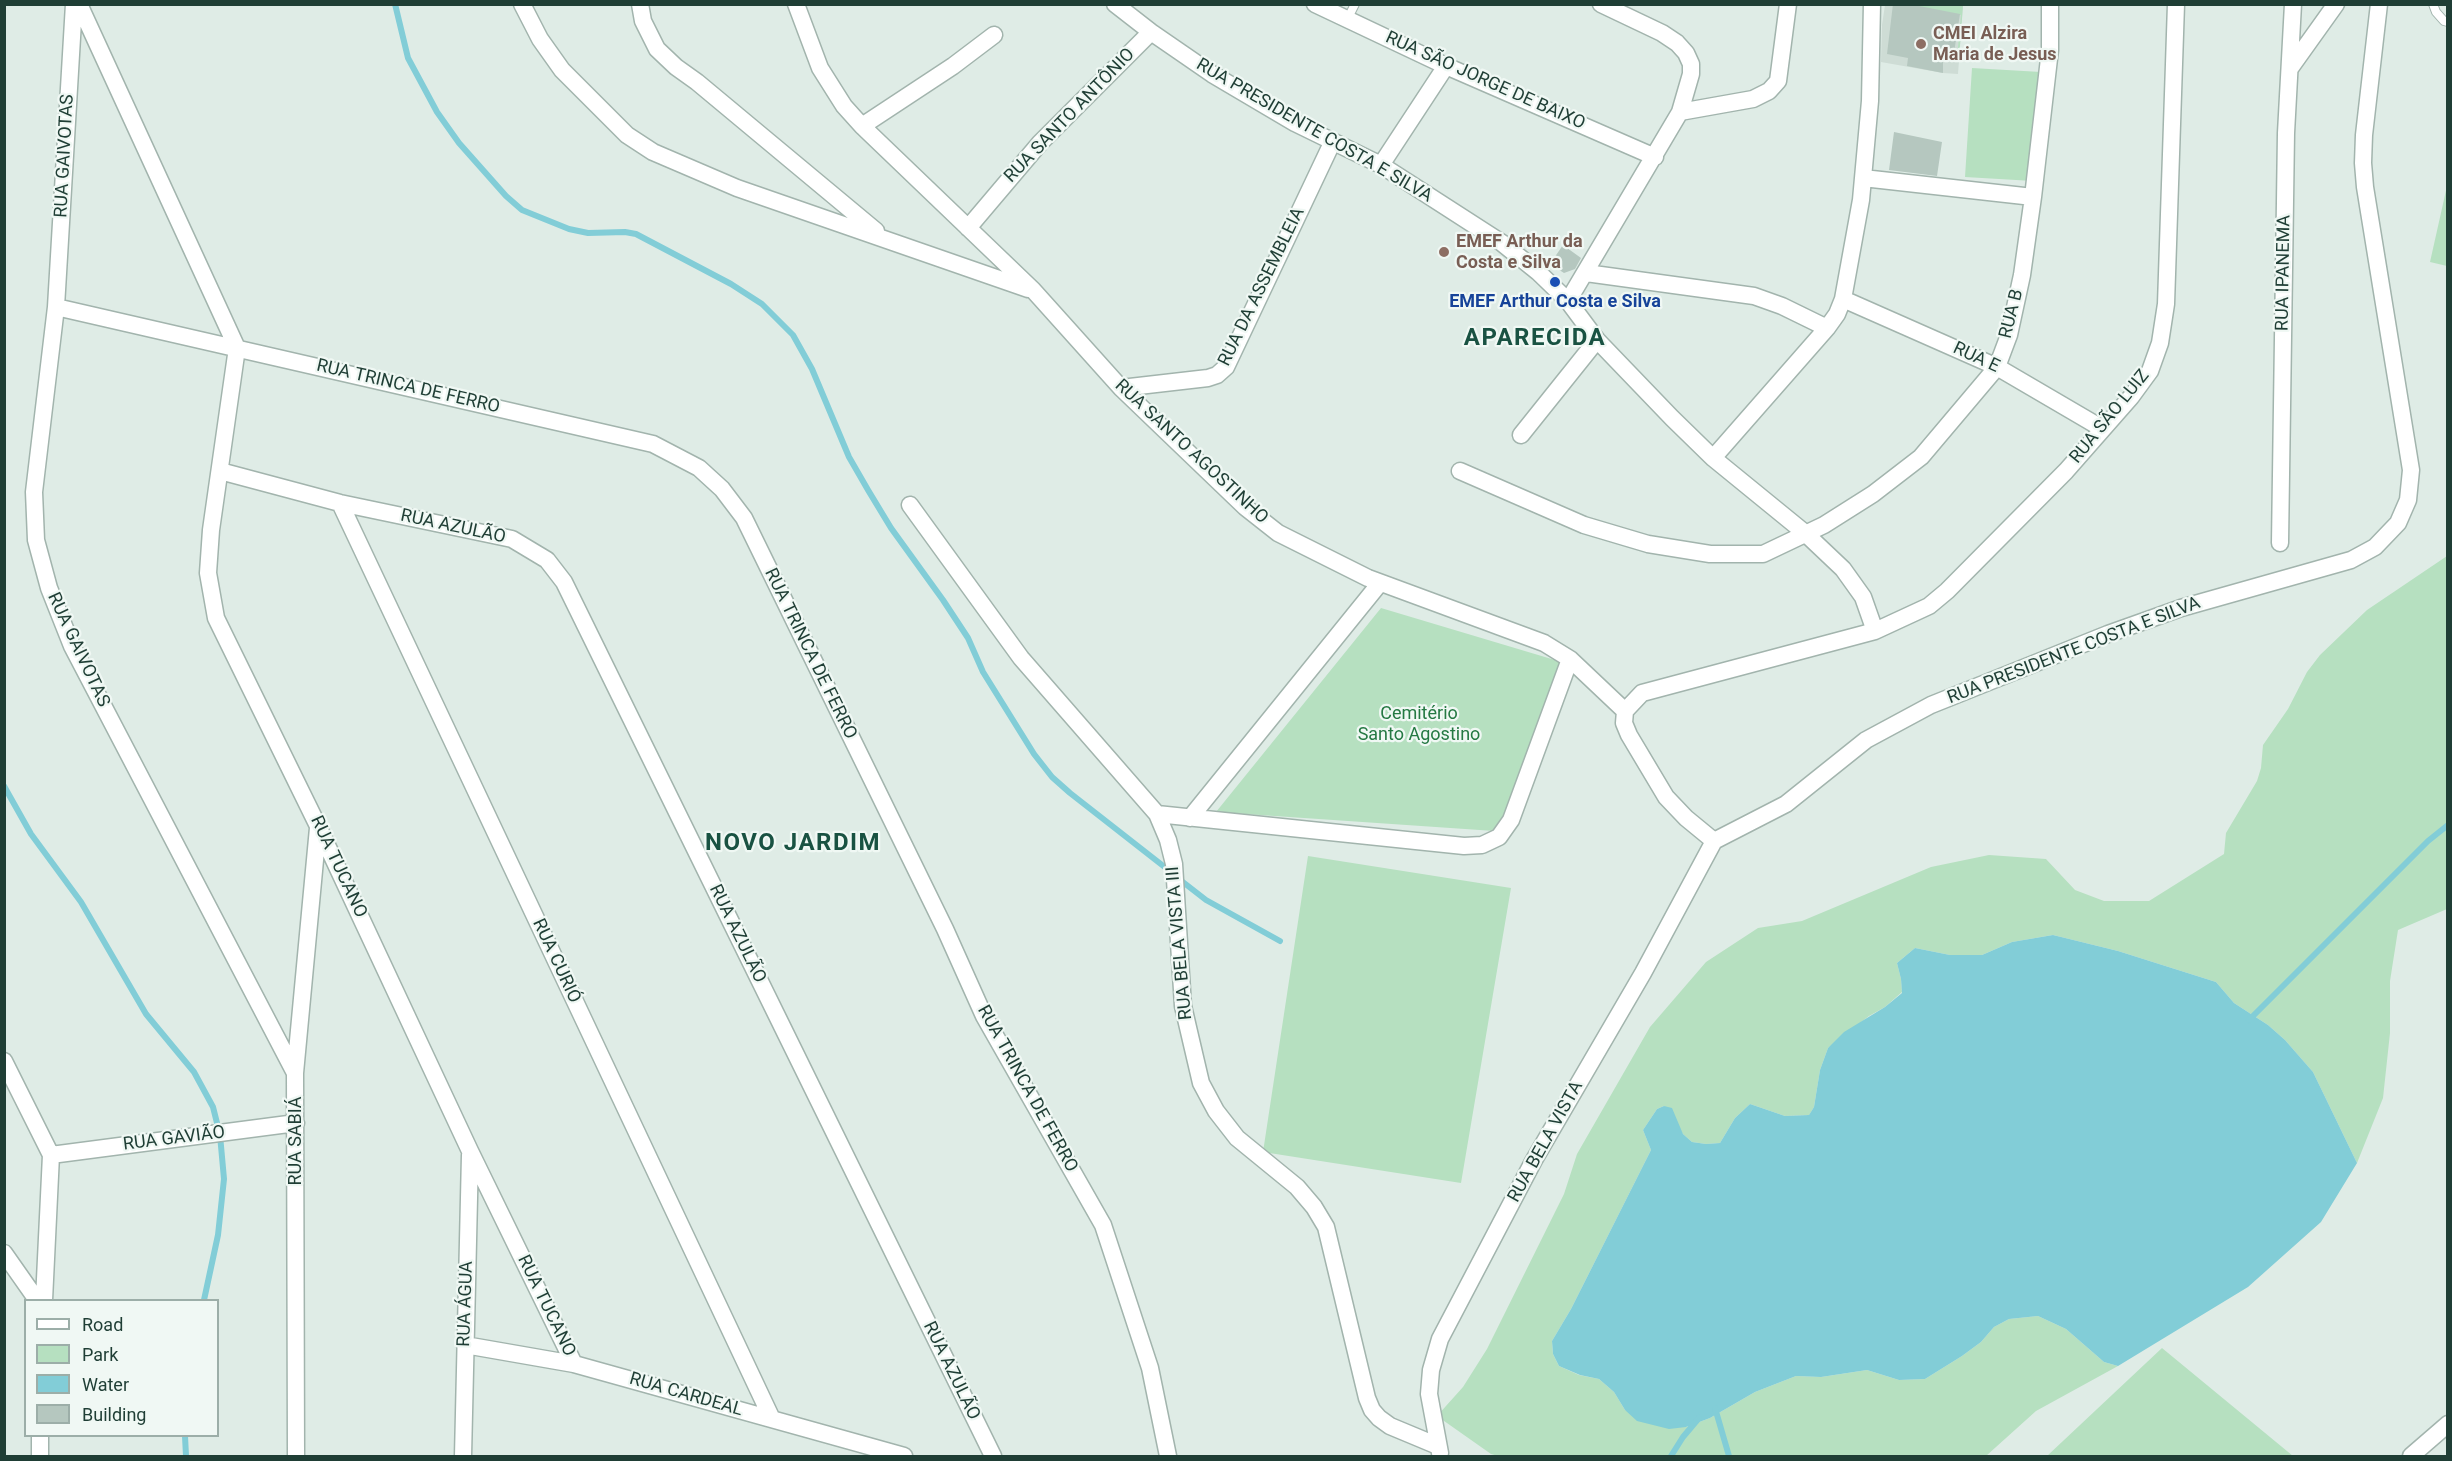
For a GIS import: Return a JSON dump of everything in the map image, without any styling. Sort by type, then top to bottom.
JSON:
[{"type":"street","name":"RUA GAIVOTAS","points":[[74,4],[56,307],[34,492],[36,540],[49,588],[72,646],[295,1073]]},
{"type":"street","points":[[79,4],[237,348]]},
{"type":"street","points":[[522,4],[540,39],[562,70],[627,135],[653,152],[737,188],[1033,290]]},
{"type":"street","points":[[640,4],[643,21],[657,50],[884,238]]},
{"type":"street","name":"RUA SANTO AGOSTINHO","points":[[796,4],[820,68],[844,106],[1033,290],[1121,388],[1245,507],[1278,532],[1321,556],[1380,583],[1544,643],[1570,659],[1625,711]]},
{"type":"street","name":"RUA PRESIDENTE COSTA E SILVA","points":[[1115,4],[1212,74],[1332,143],[1381,165],[1502,243],[1538,272],[1568,301],[1598,340],[1713,458],[1805,533],[1843,569],[1863,597],[1875,631]]},
{"type":"street","name":"RUA SÃO JORGE DE BAIXO","points":[[1315,4],[1352,11],[1446,66],[1655,157]]},
{"type":"street","points":[[1568,301],[1680,112],[1691,75],[1691,64],[1686,53],[1677,43],[1662,33],[1601,4]]},
{"type":"street","points":[[1680,112],[1753,99],[1768,91],[1778,81],[1788,4]]},
{"type":"street","points":[[1713,458],[1827,328],[1837,314],[1843,299],[1863,178],[1870,101],[1872,4]]},
{"type":"street","name":"RUA B","points":[[1460,471],[1584,525],[1648,544],[1710,554],[1764,554],[1824,525],[1873,494],[1921,457],[1997,367],[2009,335],[2022,275],[2033,197],[2050,50],[2050,4]]},
{"type":"street","name":"RUA SÃO LUIZ","points":[[1875,631],[1929,606],[1947,591],[2066,471],[2131,397],[2150,370],[2160,343],[2166,304],[2176,4]]},
{"type":"street","name":"RUA IPANEMA","points":[[2280,543],[2286,133],[2293,4]]},
{"type":"street","points":[[2291,67],[2336,4]]},
{"type":"street","name":"RUA PRESIDENTE COSTA E SILVA","points":[[1714,841],[1786,804],[1866,740],[1931,705],[2108,634],[2181,608],[2351,560],[2375,547],[2398,523],[2408,500],[2411,470],[2363,163],[2364,135],[2379,4]]},
{"type":"street","name":"RUA SANTO ANTÔNIO","points":[[968,228],[1040,143],[1151,32]]},
{"type":"street","points":[[862,126],[953,66],[994,35]]},
{"type":"street","points":[[1381,165],[1446,66]]},
{"type":"street","name":"RUA DA ASSEMBLEIA","points":[[1121,388],[1208,378],[1217,375],[1226,367],[1332,143]]},
{"type":"street","points":[[1863,178],[2033,197]]},
{"type":"street","points":[[1586,273],[1754,296],[1782,306],[1827,328]]},
{"type":"street","name":"RUA E","points":[[1843,299],[1997,367],[2103,429]]},
{"type":"street","name":"RUA TRINCA DE FERRO","points":[[56,307],[653,444],[699,468],[722,489],[744,518],[940,919],[984,1016],[1103,1225],[1150,1368],[1168,1456]]},
{"type":"street","points":[[1521,435],[1598,340]]},
{"type":"street","name":"RUA TUCANO","points":[[237,348],[208,573],[216,618],[318,826],[574,1364]]},
{"type":"street","name":"RUA AZULÃO","points":[[220,471],[340,503],[512,539],[547,560],[564,582],[993,1456]]},
{"type":"street","name":"RUA CURIÓ","points":[[340,503],[772,1419]]},
{"type":"street","name":"RUA BELA VISTA III","points":[[910,505],[1021,657],[1157,814],[1168,840],[1174,864],[1183,1006],[1201,1083],[1216,1111],[1237,1138],[1297,1188],[1314,1207],[1326,1227],[1367,1398],[1372,1410],[1379,1419],[1390,1426],[1440,1451]]},
{"type":"street","points":[[1190,818],[1380,583]]},
{"type":"street","points":[[1714,841],[1686,818],[1666,797],[1629,735],[1624,723],[1625,711],[1642,693],[1650,690],[1875,631]]},
{"type":"street","points":[[1157,814],[1464,846],[1482,845],[1499,837],[1511,820],[1570,659]]},
{"type":"street","name":"RUA SABIÁ","points":[[296,1456],[295,1073],[318,826]]},
{"type":"street","name":"RUA BELA VISTA","points":[[1440,1451],[1429,1394],[1431,1370],[1440,1340],[1534,1160],[1643,973],[1714,841]]},
{"type":"street","points":[[4,1060],[51,1155],[44,1299]]},
{"type":"street","name":"RUA GAVIÃO","points":[[51,1155],[296,1124]]},
{"type":"street","name":"RUA ÁGUA","points":[[463,1456],[471,1151]]},
{"type":"street","points":[[4,1253],[36,1299]]},
{"type":"street","name":"RUA CARDEAL","points":[[465,1345],[574,1364],[904,1456]]},
{"type":"street","points":[[2411,1456],[2448,1424]]},
{"type":"street","points":[[40,1437],[40,1456]]},
{"type":"lane","points":[[2433,4],[2436,12],[2448,22]]},
{"type":"shaded area","name":"CMEI Alzira Maria de Jesus","points":[[1885,5],[1963,5],[1958,74],[1881,62]]},
{"type":"green space","points":[[1909,5],[1963,5],[1959,58],[1957,58],[1961,15]]},
{"type":"green space","points":[[1972,68],[2041,72],[2033,181],[1965,177]]},
{"type":"green space","points":[[2447,186],[2447,266],[2430,262]]},
{"type":"green space","points":[[2447,556],[2447,909],[2398,930],[2390,981],[2390,1033],[2383,1098],[2357,1163],[2313,1072],[2285,1040],[2268,1025],[2234,1003],[2216,982],[2118,951],[2053,935],[2012,942],[1982,955],[1950,955],[1915,948],[1897,963],[1902,992],[1828,1048],[1820,1070],[1814,1107],[1809,1115],[1785,1116],[1750,1104],[1735,1118],[1720,1143],[1706,1144],[1692,1142],[1683,1134],[1664,1106],[1657,1109],[1643,1130],[1651,1150],[1571,1309],[1552,1341],[1553,1354],[1559,1366],[1579,1375],[1599,1379],[1614,1392],[1625,1410],[1686,1427],[1710,1418],[1755,1392],[1796,1376],[1821,1377],[1867,1370],[1899,1380],[1925,1379],[1962,1356],[1981,1342],[1994,1327],[2009,1319],[2038,1316],[2066,1329],[2104,1362],[2118,1366],[2036,1411],[1986,1456],[1498,1456],[1491,1454],[1437,1416],[1463,1387],[1487,1349],[1564,1194],[1577,1154],[1650,1027],[1706,962],[1758,928],[1802,921],[1931,867],[1989,855],[2046,859],[2075,890],[2104,901],[2149,901],[2224,854],[2226,833],[2257,781],[2261,768],[2263,745],[2288,709],[2307,672],[2320,655],[2367,610]]},
{"type":"green space","name":"Cemitério Santo Agostino","points":[[1381,608],[1565,663],[1509,832],[1216,812]]},
{"type":"green space","points":[[1308,856],[1511,888],[1461,1183],[1263,1152]]},
{"type":"green space","points":[[2162,1348],[2293,1456],[2047,1456]]},
{"type":"water","points":[[2053,935],[2118,951],[2216,982],[2234,1003],[2268,1025],[2285,1040],[2313,1072],[2357,1163],[2321,1222],[2248,1287],[2118,1366],[2104,1362],[2066,1329],[2038,1316],[2009,1319],[1994,1327],[1981,1342],[1962,1356],[1925,1379],[1899,1380],[1867,1370],[1821,1377],[1796,1376],[1755,1392],[1710,1418],[1686,1427],[1669,1429],[1637,1421],[1625,1410],[1614,1392],[1599,1379],[1580,1375],[1559,1366],[1553,1354],[1552,1341],[1571,1309],[1651,1150],[1643,1130],[1657,1109],[1664,1106],[1672,1108],[1683,1134],[1692,1142],[1706,1144],[1720,1143],[1735,1118],[1750,1104],[1785,1116],[1809,1115],[1814,1107],[1820,1070],[1828,1048],[1844,1032],[1885,1007],[1902,993],[1897,963],[1915,948],[1950,955],[1982,955],[2012,942]]},
{"type":"building","name":"CMEI Alzira Maria de Jesus","points":[[1893,4],[1914,5],[1960,14],[1953,59],[1943,58],[1943,73],[1907,66],[1908,58],[1887,54]]},
{"type":"building","points":[[1894,132],[1942,142],[1937,176],[1889,170]]},
{"type":"building","points":[[1563,245],[1581,258],[1575,269],[1564,273],[1550,264]]},
{"type":"waterway","points":[[395,4],[408,58],[437,112],[459,143],[506,196],[522,210],[569,229],[588,233],[636,234],[731,284],[762,304],[793,335],[812,369],[849,457],[891,528],[968,638],[983,672],[1034,754],[1052,777],[1070,793],[1171,872]]},
{"type":"waterway","points":[[4,786],[31,834],[81,902],[146,1014],[194,1072],[213,1107],[220,1135],[224,1179],[218,1235],[204,1299]]},
{"type":"waterway","points":[[2249,1020],[2428,841],[2448,825]]},
{"type":"waterway","points":[[1179,879],[1206,900],[1280,941]]},
{"type":"waterway","points":[[1715,1408],[1729,1456]]},
{"type":"waterway","points":[[1671,1456],[1699,1418]]},
{"type":"waterway","points":[[185,1437],[186,1456]]},
{"type":"place","name":"CMEI Alzira Maria de Jesus","points":[[1921,44]]},
{"type":"place","name":"EMEF Arthur da Costa e Silva","points":[[1444,252]]},
{"type":"place","name":"EMEF Arthur Costa e Silva","points":[[1555,282]]},
{"type":"district","name":"APARECIDA","points":[[1535,339]]},
{"type":"district","name":"NOVO JARDIM","points":[[793,844]]}]
